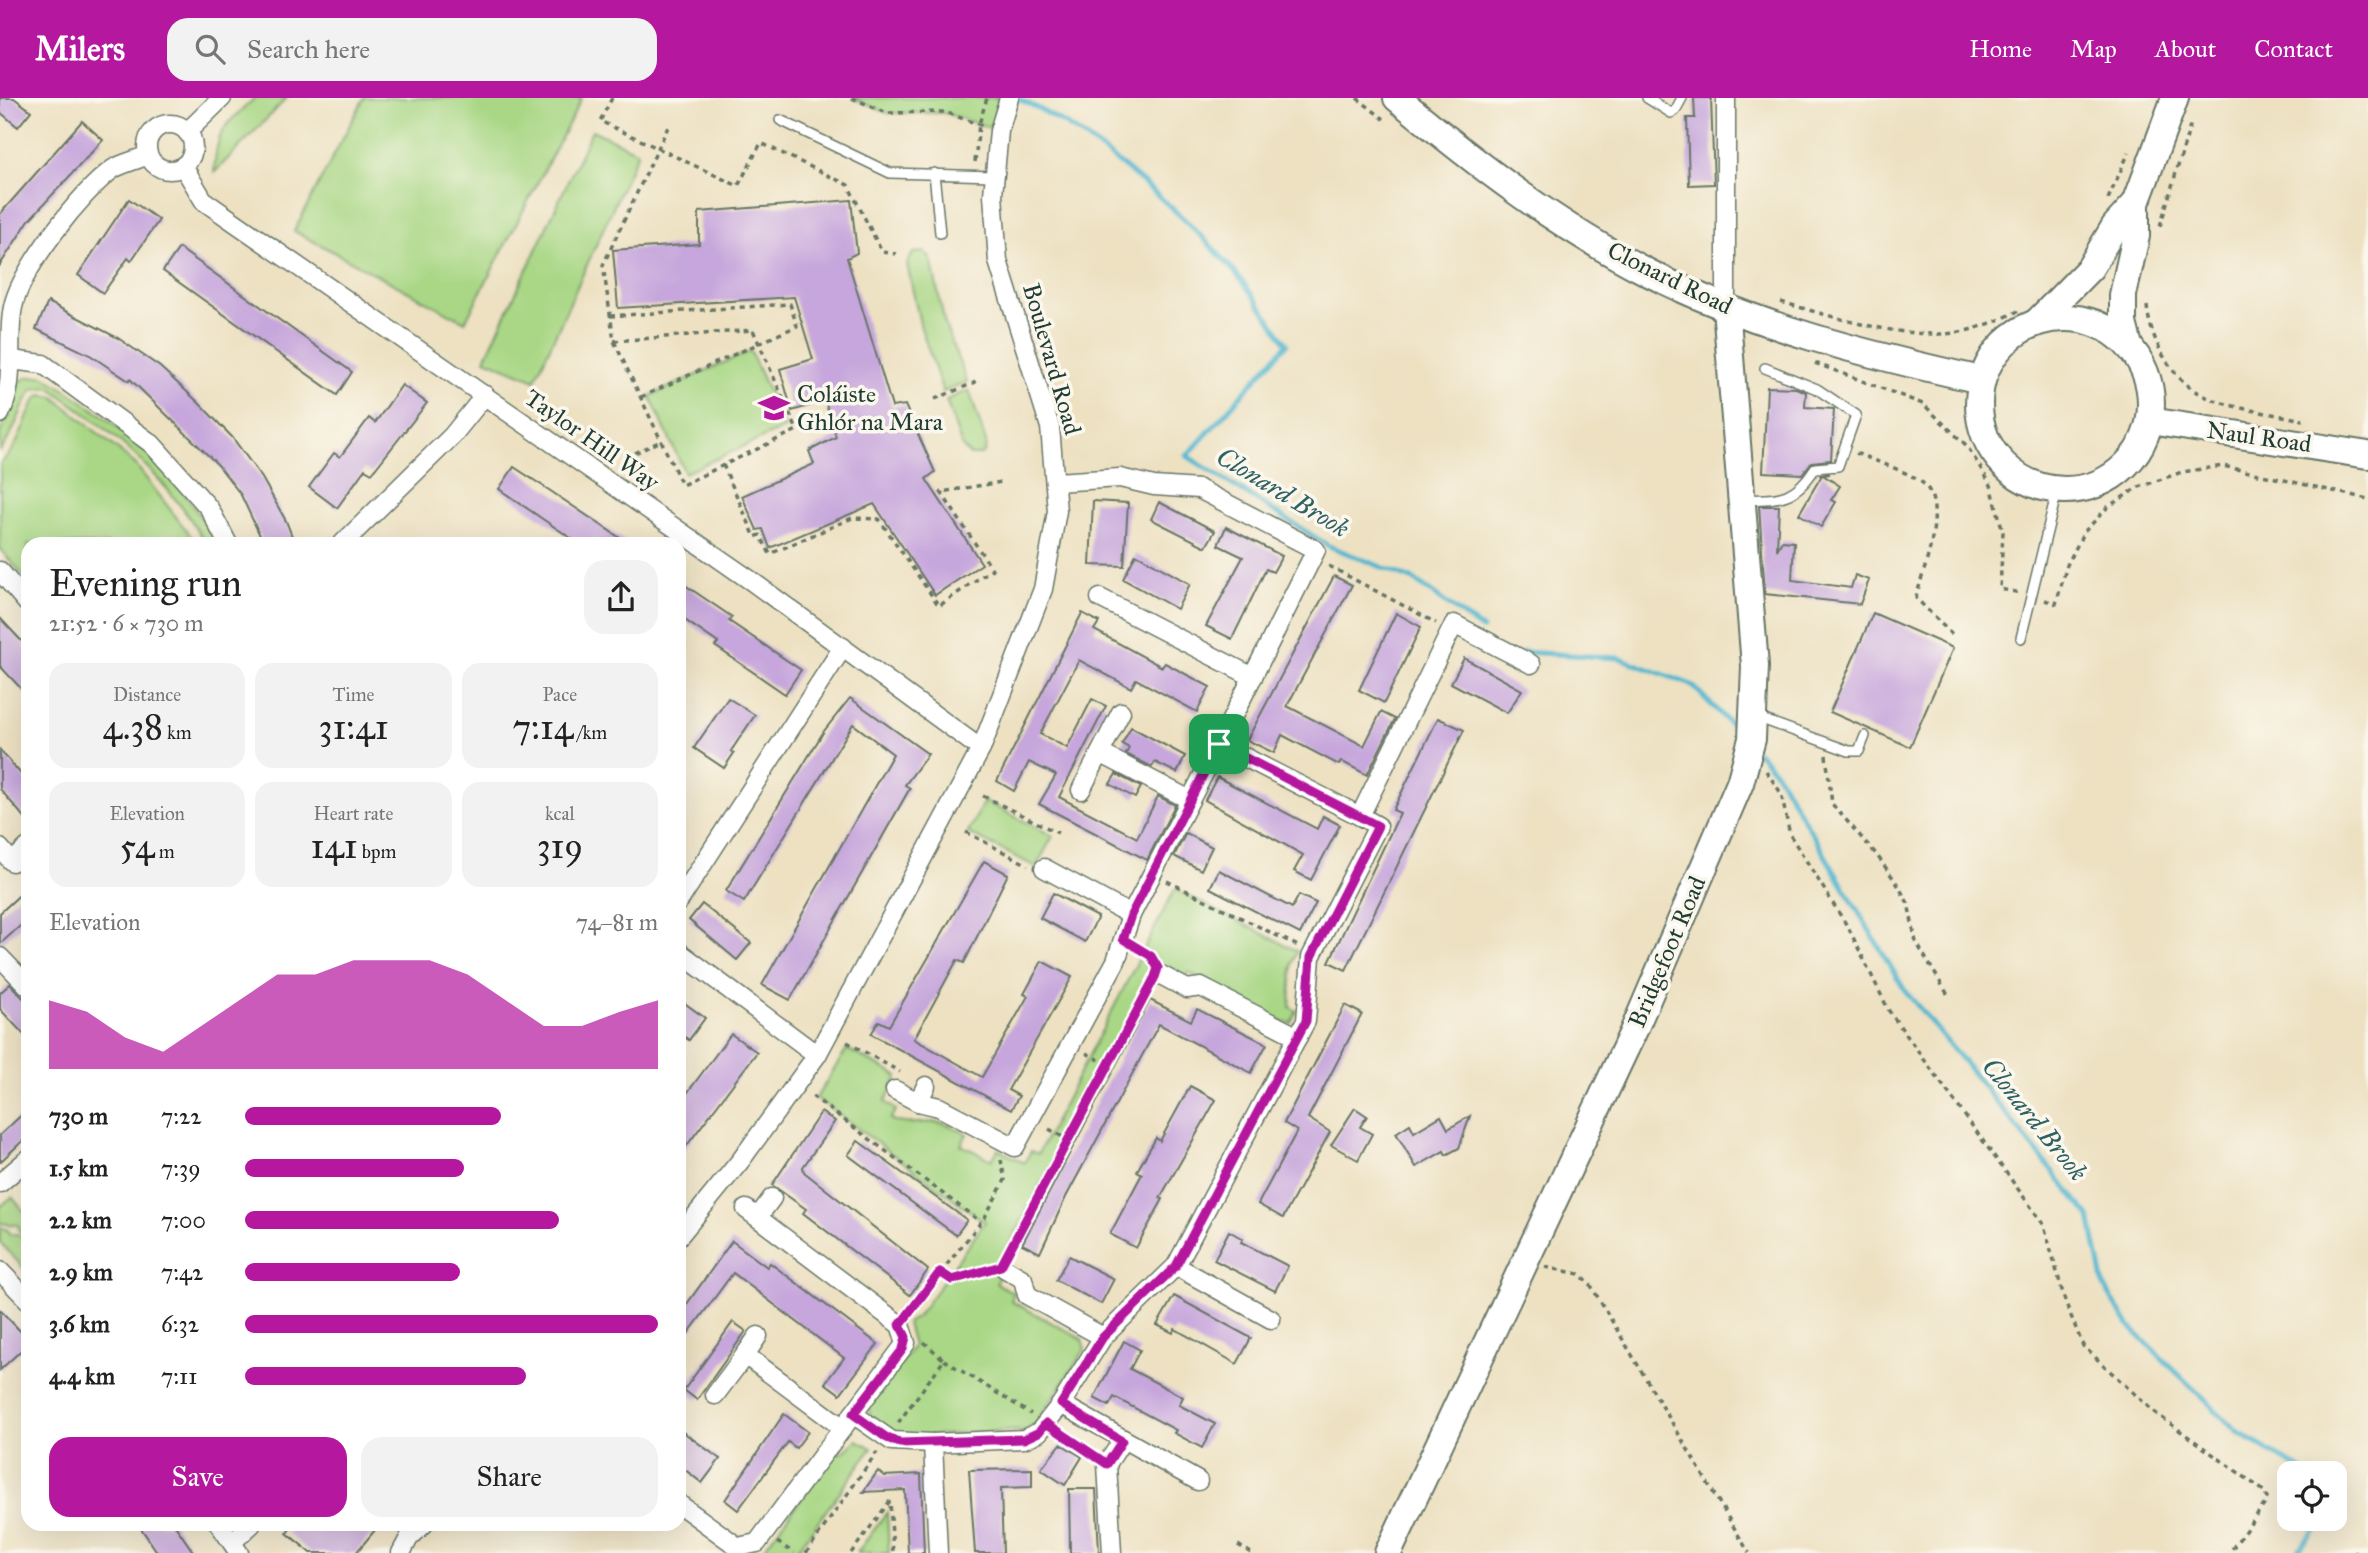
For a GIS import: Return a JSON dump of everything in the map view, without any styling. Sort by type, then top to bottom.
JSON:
[{"type":"street","name":"Boulevard Road","points":[[686,1227],[741,1160],[817,1055],[981,749],[1043,589],[1057,512],[1050,426],[998,261],[994,176],[1001,124],[1009,98]]},
{"type":"street","name":"Clonard Road","points":[[1397,98],[1478,163],[1590,240],[1648,273],[1726,307],[1879,357],[1981,380]]},
{"type":"street","points":[[1726,98],[1726,307]]},
{"type":"street","points":[[2136,203],[2115,226],[2090,268],[2031,315],[2019,330],[2002,343],[1989,360],[1981,380],[1978,405],[1982,430],[1993,453],[2010,472],[2032,485],[2057,491],[2094,485],[2126,466],[2141,445],[2150,421],[2151,394],[2144,368],[2129,346],[2123,324],[2123,295],[2136,236],[2136,203],[2175,98]]},
{"type":"street","points":[[187,132],[214,101]]},
{"type":"street","points":[[175,125],[187,132],[192,153],[183,166],[163,169],[148,155],[147,141],[155,130],[175,125]]},
{"type":"street","points":[[0,414],[11,360],[13,308],[27,269],[96,184],[116,168],[148,155]]},
{"type":"street","name":"Taylor Hill Way","points":[[183,166],[204,201],[843,647],[981,749]]},
{"type":"street","name":"Bridgefoot Road","points":[[1388,1553],[1634,1030],[1740,783],[1755,716],[1755,666],[1726,307]]},
{"type":"street","points":[[2031,315],[2079,318],[2099,324],[2129,346]]},
{"type":"street","points":[[11,360],[43,364],[152,444],[209,508],[225,537]]},
{"type":"street","points":[[350,537],[452,436],[485,395]]},
{"type":"street","name":"Naul Road","points":[[2150,421],[2368,455]]},
{"type":"street","points":[[895,1090],[922,1094],[939,1107],[1015,1147],[1116,961],[1131,915],[1316,550],[1199,489],[1154,486],[1120,478],[1055,482]]},
{"type":"street","points":[[0,571],[21,596]]},
{"type":"street","points":[[1100,598],[1253,677]]},
{"type":"street","points":[[1360,816],[1454,624],[1531,664]]},
{"type":"street","points":[[686,890],[843,647]]},
{"type":"street","points":[[1081,790],[1121,712]]},
{"type":"street","points":[[744,1355],[848,1421],[892,1441],[933,1443],[1024,1439],[1039,1432],[1061,1404],[1103,1337],[1176,1266],[1298,1037],[1308,1014],[1311,957],[1378,826],[1219,744]]},
{"type":"street","points":[[1100,753],[1190,800]]},
{"type":"street","points":[[1041,869],[1131,915]]},
{"type":"street","points":[[0,957],[21,979]]},
{"type":"street","points":[[686,957],[817,1055]]},
{"type":"street","points":[[1158,973],[1187,989],[1201,987],[1298,1037]]},
{"type":"street","points":[[0,1183],[21,1165]]},
{"type":"street","points":[[686,1509],[738,1547],[757,1543],[906,1343],[900,1325],[752,1213],[772,1198]]},
{"type":"street","points":[[1000,1264],[1023,1279],[1027,1295],[1103,1337]]},
{"type":"street","points":[[1176,1266],[1271,1319]]},
{"type":"street","points":[[0,1270],[21,1292]]},
{"type":"street","points":[[715,1395],[758,1336]]},
{"type":"street","points":[[1061,1404],[1122,1441],[1198,1481]]},
{"type":"street","points":[[1112,1553],[1107,1464],[1122,1441]]},
{"type":"street","points":[[933,1443],[937,1553]]},
{"type":"street","points":[[224,1531],[235,1548],[247,1531]]},
{"type":"street","points":[[401,1553],[416,1531]]},
{"type":"lane","points":[[1647,98],[1671,113],[1682,98]]},
{"type":"lane","points":[[780,120],[890,173],[994,176]]},
{"type":"lane","points":[[933,173],[940,233]]},
{"type":"lane","points":[[1740,500],[1772,500],[1803,487],[1815,468],[1839,466],[1856,415],[1816,389],[1765,368]]},
{"type":"lane","points":[[2021,638],[2057,491]]},
{"type":"lane","points":[[1755,716],[1824,743],[1858,751],[1865,736]]},
{"type":"path","points":[[611,98],[600,121],[738,186],[761,143],[848,185],[882,252],[897,254]]},
{"type":"path","points":[[853,98],[887,113],[945,113],[979,124],[1001,124]]},
{"type":"path","points":[[974,175],[979,124],[987,98]]},
{"type":"path","points":[[2156,237],[2192,122]]},
{"type":"path","points":[[614,341],[753,330],[797,430],[682,485],[614,341],[603,265],[668,127]]},
{"type":"path","points":[[2103,210],[2134,141]]},
{"type":"path","points":[[2147,299],[2149,326],[2169,366],[2202,394],[2315,423]]},
{"type":"path","points":[[1775,300],[1891,329],[1942,334],[2031,315]]},
{"type":"path","points":[[610,316],[790,304],[797,326],[641,397]]},
{"type":"path","points":[[934,399],[976,382]]},
{"type":"path","points":[[635,453],[661,441]]},
{"type":"path","points":[[1844,448],[1922,482],[1933,495],[1936,522],[1916,598],[1955,638]]},
{"type":"path","points":[[723,465],[755,537],[760,535],[770,554],[852,518],[879,519],[939,606],[992,569],[941,492],[1002,482]]},
{"type":"path","points":[[2032,595],[2056,604],[2067,565],[2092,523],[2109,506],[2139,487],[2182,472],[2223,466],[2368,499]]},
{"type":"path","points":[[1329,566],[1451,630]]},
{"type":"path","points":[[1824,743],[1832,804],[1877,854],[1896,882],[1908,903],[1916,942],[1948,995]]},
{"type":"path","points":[[1747,753],[1767,771],[1781,793],[1790,835],[1849,929],[1889,1011],[2044,1225],[2065,1301],[2083,1346],[2154,1412],[2264,1490],[2267,1498],[2264,1505],[2229,1553]]},
{"type":"path","points":[[983,796],[1058,833]]},
{"type":"path","points":[[966,832],[1041,869]]},
{"type":"path","points":[[1149,879],[1157,884],[1170,881],[1303,948]]},
{"type":"path","points":[[940,1272],[952,1280],[1000,1264],[1158,973],[1151,956],[1123,939]]},
{"type":"path","points":[[847,1042],[922,1094]]},
{"type":"path","points":[[1086,1053],[1109,1065]]},
{"type":"path","points":[[812,1096],[981,1222]]},
{"type":"path","points":[[1048,1129],[1068,1140]]},
{"type":"path","points":[[900,1325],[981,1222],[1005,1180],[1001,1160]]},
{"type":"path","points":[[1526,1258],[1549,1268],[1579,1274],[1590,1284],[1748,1553]]},
{"type":"path","points":[[944,1360],[1107,1464]]},
{"type":"path","points":[[852,1553],[890,1501],[893,1553]]},
{"type":"path","points":[[1238,1545],[1251,1553]]},
{"type":"green space","points":[[255,98],[287,98],[214,173],[217,146],[223,130]]},
{"type":"green space","points":[[364,98],[582,98],[465,322],[294,231]]},
{"type":"green space","points":[[852,98],[1009,98],[999,131],[945,113],[887,113]]},
{"type":"green space","points":[[592,130],[638,152],[535,380],[485,359]]},
{"type":"green space","points":[[924,252],[931,259],[945,325],[967,382],[943,392],[921,328],[907,264],[913,253]]},
{"type":"green space","points":[[750,351],[785,428],[685,473],[650,396]]},
{"type":"green space","points":[[43,376],[79,398],[130,437],[175,482],[215,537],[202,537],[174,497],[136,456],[49,387],[33,389],[0,451],[0,434],[19,382],[28,377]]},
{"type":"green space","points":[[969,390],[986,442],[985,451],[980,455],[970,455],[962,447],[946,400]]},
{"type":"green space","points":[[41,395],[54,397],[135,464],[192,537],[21,537],[21,573],[0,549],[0,463],[15,446],[35,401]]},
{"type":"green space","points":[[984,801],[1053,836],[1036,867],[968,833]]},
{"type":"green space","points":[[1175,889],[1297,951],[1292,966],[1290,1007],[1297,1011],[1291,1023],[1283,1022],[1188,972],[1184,978],[1154,971],[1000,1262],[996,1283],[1014,1293],[1011,1301],[1082,1339],[1085,1349],[1034,1426],[1028,1430],[899,1437],[871,1419],[869,1409],[913,1346],[907,1323],[918,1316],[985,1222],[816,1098],[847,1049],[898,1076],[885,1102],[896,1110],[890,1119],[903,1123],[934,1122],[948,1125],[967,1134],[961,1145],[992,1160],[998,1149],[1024,1163],[1031,1151],[1038,1154]]},
{"type":"green space","points":[[12,1197],[21,1208],[21,1232],[18,1225],[0,1223],[0,1207]]},
{"type":"green space","points":[[0,1227],[8,1230],[10,1235],[21,1236],[21,1265],[0,1242]]},
{"type":"green space","points":[[857,1440],[872,1448],[795,1553],[763,1550],[837,1451],[841,1454]]},
{"type":"green space","points":[[887,1512],[889,1553],[857,1553]]},
{"type":"building","points":[[0,98],[14,98],[31,111],[18,127],[0,112]]},
{"type":"building","points":[[1694,98],[1711,98],[1714,184],[1689,185],[1687,118],[1695,118]]},
{"type":"building","points":[[82,121],[103,140],[29,220],[0,265],[0,214]]},
{"type":"building","points":[[129,199],[159,220],[131,261],[128,258],[103,293],[78,275]]},
{"type":"building","points":[[851,200],[857,253],[847,258],[892,407],[905,405],[935,472],[926,479],[982,564],[935,595],[874,504],[770,548],[763,529],[757,530],[742,496],[814,464],[809,451],[836,437],[825,401],[792,411],[780,369],[813,359],[794,297],[618,308],[613,250],[699,244],[699,212]]},
{"type":"building","points":[[179,248],[352,372],[337,395],[163,271]]},
{"type":"building","points":[[48,302],[118,338],[160,367],[232,437],[262,478],[292,537],[261,537],[241,495],[218,465],[130,379],[129,381],[90,355],[36,329]]},
{"type":"building","points":[[402,385],[427,403],[372,473],[365,469],[337,508],[309,487],[334,453],[340,457],[369,418],[375,423]]},
{"type":"building","points":[[1767,387],[1796,388],[1806,392],[1805,407],[1834,409],[1831,460],[1812,462],[1802,474],[1763,472]]},
{"type":"building","points":[[514,467],[619,537],[570,537],[499,489]]},
{"type":"building","points":[[1830,474],[1823,475],[1840,486],[1831,500],[1836,502],[1821,527],[1799,514],[1822,475],[1819,475]]},
{"type":"building","points":[[1093,501],[1128,503],[1124,566],[1090,565]]},
{"type":"building","points":[[1159,502],[1215,531],[1206,547],[1151,519]]},
{"type":"building","points":[[1759,506],[1779,506],[1777,550],[1782,541],[1794,542],[1792,580],[1851,588],[1855,575],[1869,580],[1860,604],[1765,594]]},
{"type":"building","points":[[1226,527],[1282,556],[1273,572],[1266,569],[1232,639],[1206,626],[1243,557],[1218,545]]},
{"type":"building","points":[[1136,554],[1190,584],[1177,609],[1123,579]]},
{"type":"building","points":[[1334,576],[1352,585],[1287,706],[1364,746],[1381,712],[1395,719],[1367,775],[1341,761],[1339,765],[1282,735],[1274,753],[1247,740]]},
{"type":"building","points":[[686,586],[732,617],[729,621],[801,670],[785,694],[715,646],[718,643],[686,621]]},
{"type":"building","points":[[1082,613],[1099,622],[1094,630],[1162,667],[1165,663],[1210,687],[1197,712],[1136,679],[1131,688],[1079,660],[1040,734],[1067,748],[1092,699],[1106,706],[1059,797],[1137,838],[1158,796],[1175,805],[1147,860],[1039,804],[1056,775],[1029,762],[1014,791],[997,781]]},
{"type":"building","points":[[1396,613],[1421,627],[1384,703],[1359,690]]},
{"type":"building","points":[[1873,613],[1953,648],[1910,747],[1830,712]]},
{"type":"building","points":[[0,618],[21,640],[21,688],[0,666]]},
{"type":"building","points":[[1464,658],[1522,690],[1507,713],[1451,683]]},
{"type":"building","points":[[728,698],[755,715],[731,751],[734,753],[724,768],[694,748]]},
{"type":"building","points":[[850,698],[928,754],[905,785],[910,788],[790,1000],[762,985],[893,754],[853,724],[744,902],[726,891],[824,731]]},
{"type":"building","points":[[1438,718],[1464,730],[1346,970],[1329,962],[1400,813],[1393,810]]},
{"type":"building","points":[[1131,727],[1185,756],[1177,773],[1155,762],[1152,767],[1126,754],[1129,748],[1122,744]]},
{"type":"building","points":[[0,750],[21,774],[21,814],[0,789]]},
{"type":"building","points":[[1116,774],[1141,787],[1135,798],[1110,784]]},
{"type":"building","points":[[1217,777],[1317,829],[1323,816],[1340,825],[1311,880],[1294,871],[1303,855],[1205,800]]},
{"type":"building","points":[[1186,833],[1212,847],[1201,870],[1174,856]]},
{"type":"building","points":[[984,861],[1008,874],[964,963],[957,960],[914,1039],[982,1077],[1028,996],[1024,994],[1042,961],[1072,977],[1008,1090],[1019,1096],[1011,1110],[871,1034],[879,1021],[889,1026]]},
{"type":"building","points":[[1219,870],[1292,908],[1299,895],[1316,903],[1300,934],[1210,888]]},
{"type":"building","points":[[1053,893],[1098,917],[1085,942],[1040,918]]},
{"type":"building","points":[[21,894],[21,925],[0,944],[0,913]]},
{"type":"building","points":[[702,904],[751,943],[737,960],[689,920]]},
{"type":"building","points":[[10,984],[21,996],[21,1032],[0,1009],[0,993]]},
{"type":"building","points":[[1150,1000],[1191,1021],[1197,1009],[1267,1044],[1251,1073],[1159,1024],[1066,1197],[1040,1253],[1022,1244]]},
{"type":"building","points":[[686,1004],[705,1018],[689,1040],[686,1038]]},
{"type":"building","points":[[1345,1005],[1362,1014],[1308,1118],[1330,1132],[1283,1218],[1258,1204],[1297,1131],[1284,1123]]},
{"type":"building","points":[[731,1034],[757,1052],[686,1147],[686,1095]]},
{"type":"building","points":[[1190,1086],[1216,1100],[1160,1198],[1163,1199],[1136,1248],[1110,1234],[1142,1174],[1137,1171],[1156,1138],[1160,1141]]},
{"type":"building","points":[[1355,1108],[1367,1116],[1360,1127],[1372,1134],[1358,1160],[1331,1145]]},
{"type":"building","points":[[821,1112],[835,1121],[803,1167],[804,1172],[928,1270],[910,1295],[803,1213],[806,1209],[772,1185]]},
{"type":"building","points":[[21,1116],[21,1142],[0,1162],[0,1135]]},
{"type":"building","points":[[1441,1116],[1448,1129],[1470,1116],[1459,1148],[1446,1155],[1444,1151],[1416,1167],[1396,1133],[1410,1124],[1414,1132]]},
{"type":"building","points":[[858,1141],[967,1220],[956,1235],[848,1155]]},
{"type":"building","points":[[1229,1231],[1243,1239],[1241,1242],[1288,1266],[1275,1291],[1214,1260]]},
{"type":"building","points":[[732,1241],[767,1267],[770,1263],[878,1344],[840,1394],[825,1383],[844,1358],[733,1273],[686,1337],[686,1305]]},
{"type":"building","points":[[1069,1256],[1114,1279],[1101,1304],[1056,1280]]},
{"type":"building","points":[[1174,1296],[1251,1338],[1237,1364],[1175,1329],[1173,1333],[1157,1325]]},
{"type":"building","points":[[0,1310],[21,1332],[21,1350],[0,1370]]},
{"type":"building","points":[[733,1322],[746,1331],[697,1400],[686,1392],[686,1387]]},
{"type":"building","points":[[1124,1341],[1140,1350],[1130,1369],[1183,1397],[1179,1405],[1215,1424],[1202,1448],[1174,1433],[1176,1430],[1114,1397],[1109,1406],[1094,1398]]},
{"type":"building","points":[[784,1414],[808,1432],[796,1448],[788,1442],[738,1510],[725,1500]]},
{"type":"building","points":[[686,1434],[720,1459],[702,1483],[686,1470]]},
{"type":"building","points":[[1061,1444],[1082,1457],[1065,1485],[1041,1469]]},
{"type":"building","points":[[1032,1469],[1032,1487],[1001,1488],[1003,1553],[975,1553],[969,1470]]},
{"type":"building","points":[[878,1471],[884,1476],[921,1474],[924,1553],[908,1553],[905,1490],[863,1492]]},
{"type":"building","points":[[1069,1489],[1096,1489],[1099,1553],[1070,1553]]},
{"type":"building","points":[[143,1531],[179,1531],[194,1553],[158,1553]]},
{"type":"building","points":[[374,1531],[356,1553],[311,1553],[287,1533]]},
{"type":"waterway","name":"Clonard Brook","points":[[1015,98],[1069,126],[1156,194],[1206,241],[1234,272],[1287,344],[1187,456],[1329,546],[1414,580],[1482,629]]},
{"type":"waterway","name":"Clonard Brook","points":[[1523,652],[1619,658],[1692,685],[1742,736]]},
{"type":"waterway","name":"Clonard Brook","points":[[1758,752],[1777,774],[1904,989],[2090,1217],[2104,1286],[2130,1327],[2239,1433],[2286,1461]]},
{"type":"waterway","name":"Clonard Brook","points":[[2296,1553],[2314,1531]]},
{"type":"place","name":"Coláiste Ghlór na Mara","points":[[774,408]]},
{"type":"route","points":[[1219,744],[1378,826],[1309,961],[1306,1021],[1176,1266],[1152,1286],[1103,1337],[1061,1404],[1122,1441],[1107,1464],[1046,1423],[1039,1432],[1024,1439],[933,1443],[892,1441],[853,1414],[903,1349],[906,1337],[900,1325],[940,1272],[952,1280],[1001,1266],[1155,977],[1158,968],[1151,956],[1123,939],[1131,915],[1219,744]]}]
